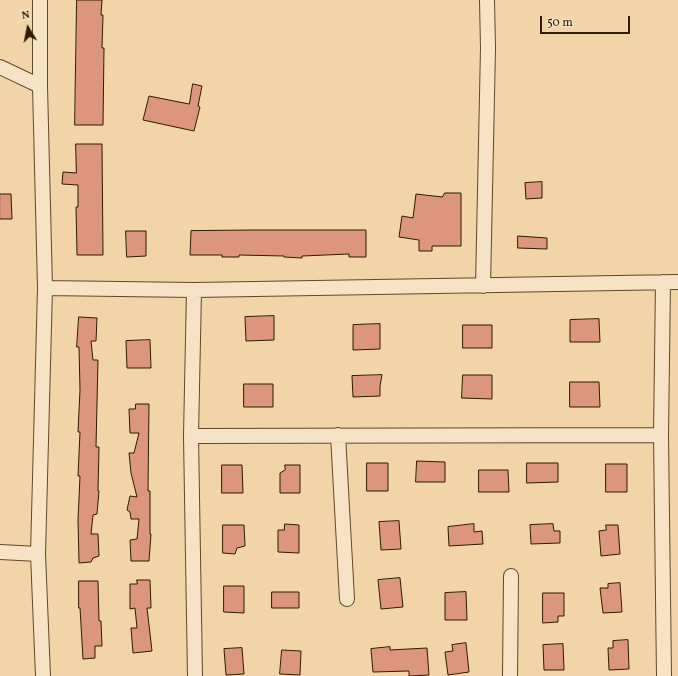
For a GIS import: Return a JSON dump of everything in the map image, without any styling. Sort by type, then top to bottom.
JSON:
[{"type":"street","points":[[40,0],[40,86],[45,288],[38,554],[43,676]]},
{"type":"street","points":[[483,286],[488,48],[487,0]]},
{"type":"street","points":[[0,67],[40,86]]},
{"type":"street","points":[[663,282],[661,435],[664,676]]},
{"type":"street","points":[[45,288],[194,290],[678,282]]},
{"type":"street","points":[[194,290],[192,436],[195,676]]},
{"type":"street","points":[[338,435],[347,598]]},
{"type":"street","points":[[192,436],[661,435]]},
{"type":"street","points":[[0,552],[38,554]]},
{"type":"street","points":[[510,676],[511,576]]},
{"type":"building","points":[[77,0],[102,0],[102,48],[104,48],[103,125],[75,125]]},
{"type":"building","points":[[193,84],[202,86],[198,106],[200,107],[194,131],[143,120],[149,96],[189,104]]},
{"type":"building","points":[[76,144],[102,144],[103,255],[77,255],[76,207],[78,207],[78,185],[62,184],[63,172],[76,173]]},
{"type":"building","points":[[542,182],[542,198],[526,199],[525,183]]},
{"type":"building","points":[[445,193],[461,193],[461,246],[432,246],[432,251],[419,251],[419,240],[399,237],[402,216],[413,218],[416,194],[442,197]]},
{"type":"building","points":[[0,194],[11,194],[12,219],[0,219]]},
{"type":"building","points":[[366,230],[366,257],[349,257],[349,254],[302,256],[302,258],[284,256],[239,255],[239,257],[222,257],[222,255],[190,255],[191,231]]},
{"type":"building","points":[[126,231],[146,231],[146,256],[127,257]]},
{"type":"building","points":[[518,236],[547,238],[547,249],[518,248]]},
{"type":"building","points":[[274,316],[274,340],[246,341],[245,317]]},
{"type":"building","points":[[79,317],[97,318],[96,341],[91,341],[93,360],[98,360],[96,447],[99,447],[99,491],[97,514],[93,515],[91,534],[98,534],[99,556],[93,558],[91,562],[79,563],[78,520],[80,476],[78,476],[80,432],[78,432],[80,390],[79,347],[77,347]]},
{"type":"building","points":[[599,319],[600,342],[570,342],[570,320]]},
{"type":"building","points":[[380,324],[380,349],[353,350],[353,325]]},
{"type":"building","points":[[463,325],[492,325],[492,348],[463,348]]},
{"type":"building","points":[[150,340],[151,368],[127,368],[126,341]]},
{"type":"building","points":[[382,375],[380,396],[353,397],[352,376]]},
{"type":"building","points":[[463,375],[492,375],[492,399],[462,398]]},
{"type":"building","points":[[570,382],[599,382],[600,407],[570,407]]},
{"type":"building","points":[[244,384],[273,384],[273,407],[244,407]]},
{"type":"building","points":[[136,404],[149,404],[148,491],[150,491],[151,534],[149,561],[131,561],[130,540],[137,539],[139,519],[131,519],[130,512],[127,510],[130,496],[137,497],[131,473],[129,453],[134,453],[139,433],[130,433],[129,409],[135,409]]},
{"type":"building","points":[[417,461],[445,462],[445,482],[416,482]]},
{"type":"building","points":[[367,463],[388,463],[388,491],[367,491]]},
{"type":"building","points":[[527,463],[558,463],[558,482],[527,483]]},
{"type":"building","points":[[606,464],[627,464],[627,492],[606,492]]},
{"type":"building","points":[[222,465],[242,465],[243,493],[222,493]]},
{"type":"building","points":[[285,465],[300,465],[300,493],[280,493],[280,473],[285,470]]},
{"type":"building","points":[[479,470],[508,470],[509,492],[479,492]]},
{"type":"building","points":[[399,521],[401,549],[381,550],[379,522]]},
{"type":"building","points":[[285,524],[299,525],[299,553],[278,552],[278,530],[284,530]]},
{"type":"building","points":[[474,524],[474,532],[482,531],[483,544],[449,546],[448,527]]},
{"type":"building","points":[[553,524],[554,531],[560,531],[560,543],[531,544],[530,525]]},
{"type":"building","points":[[223,525],[244,525],[245,546],[237,548],[235,554],[223,553]]},
{"type":"building","points":[[606,525],[618,525],[620,554],[601,556],[599,531],[606,530]]},
{"type":"building","points":[[400,578],[403,607],[381,609],[378,580]]},
{"type":"building","points":[[137,580],[150,580],[151,608],[147,608],[152,651],[133,653],[131,628],[137,628],[135,608],[130,609],[130,584],[137,584]]},
{"type":"building","points":[[79,581],[98,581],[99,621],[101,621],[102,646],[95,646],[95,658],[83,659],[79,608]]},
{"type":"building","points":[[620,583],[622,612],[603,613],[600,588],[608,588],[608,584]]},
{"type":"building","points":[[224,586],[244,586],[244,613],[224,612]]},
{"type":"building","points":[[272,592],[299,592],[299,608],[272,608]]},
{"type":"building","points":[[466,592],[467,620],[445,620],[445,593]]},
{"type":"building","points":[[543,593],[564,593],[564,616],[558,616],[558,622],[543,623]]},
{"type":"building","points":[[628,640],[629,669],[609,670],[608,648],[613,648],[613,641]]},
{"type":"building","points":[[466,643],[469,672],[448,675],[445,652],[453,651],[452,645]]},
{"type":"building","points":[[563,644],[564,670],[544,670],[543,645]]},
{"type":"building","points":[[390,647],[390,650],[427,648],[429,675],[409,676],[409,671],[373,672],[371,649]]},
{"type":"building","points":[[242,648],[244,674],[226,675],[224,649]]},
{"type":"building","points":[[282,650],[301,651],[300,675],[280,674]]}]
